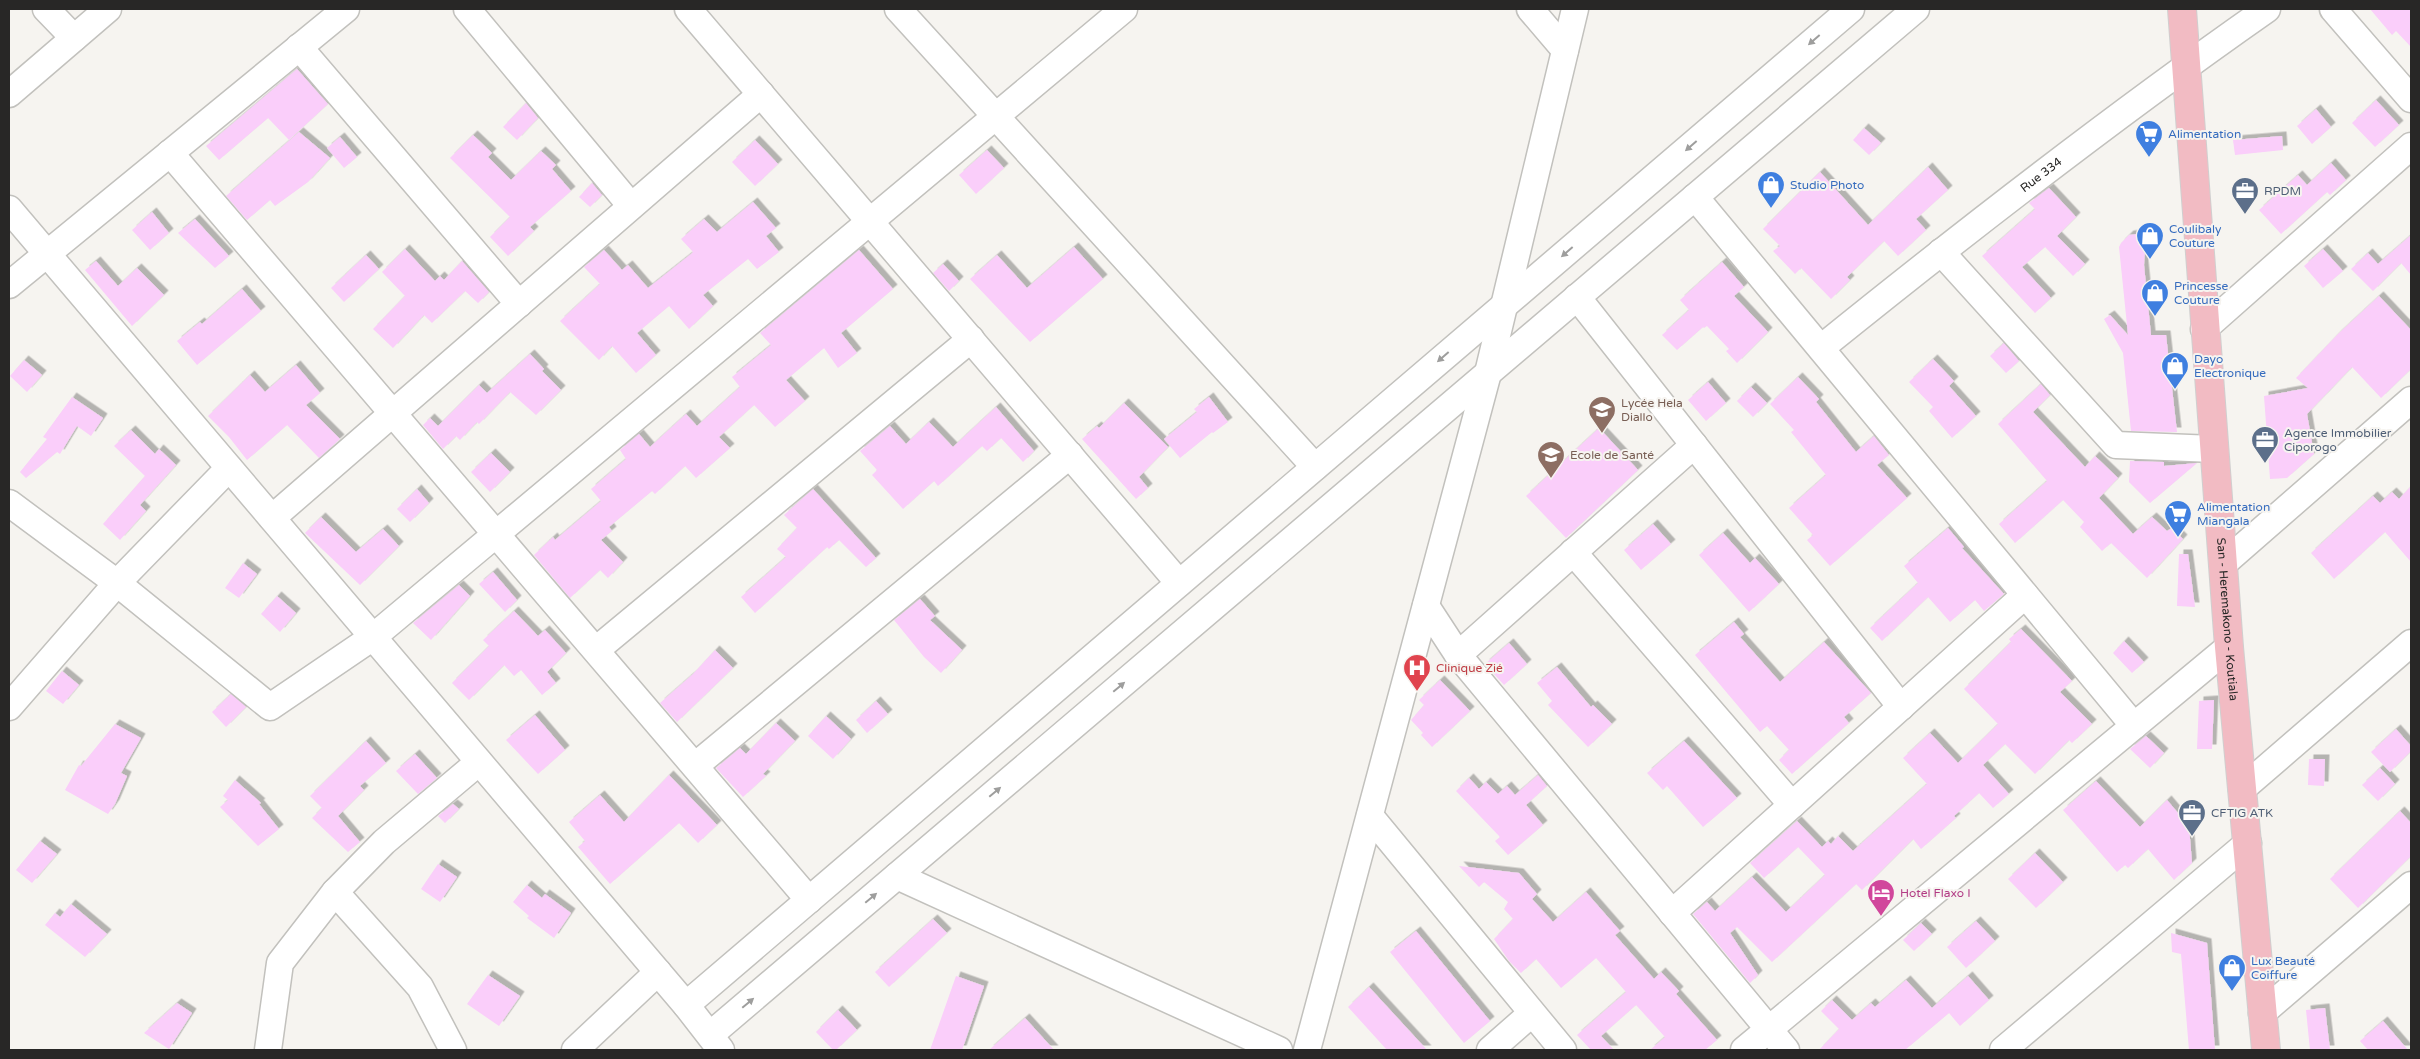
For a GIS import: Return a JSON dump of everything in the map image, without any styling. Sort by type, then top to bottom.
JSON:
[{"type":"main road","name":"San - Heremakono - Koutiala","points":[[2182,9],[2204,329],[2229,647],[2266,1050]]},
{"type":"street","points":[[46,9],[74,38]]},
{"type":"street","points":[[9,94],[108,9]]},
{"type":"street","points":[[9,284],[346,9]]},
{"type":"street","points":[[467,9],[631,206]]},
{"type":"street","points":[[688,9],[1179,583]]},
{"type":"street","points":[[898,9],[1315,467]]},
{"type":"street","points":[[9,503],[117,583],[270,707],[373,637],[1124,9]]},
{"type":"street","points":[[1530,9],[1565,50]]},
{"type":"street","points":[[1307,1050],[1488,372],[1575,9]]},
{"type":"street","points":[[686,1005],[1851,9]]},
{"type":"street","points":[[9,208],[716,1042],[897,876],[1916,9]]},
{"type":"street","name":"Rue 334","points":[[1820,348],[1941,252],[2187,64],[2267,9]]},
{"type":"street","points":[[2333,9],[2411,99]]},
{"type":"street","points":[[299,47],[519,304]]},
{"type":"street","points":[[272,518],[761,94]]},
{"type":"street","points":[[2204,329],[2411,146]]},
{"type":"street","points":[[170,153],[809,900]]},
{"type":"street","points":[[1695,197],[2134,726]]},
{"type":"street","points":[[1941,252],[2116,444],[2214,449]]},
{"type":"street","points":[[1577,297],[1901,707]]},
{"type":"street","points":[[596,650],[971,340]]},
{"type":"street","points":[[2223,564],[2411,400]]},
{"type":"street","points":[[1458,655],[1694,445]]},
{"type":"street","points":[[695,766],[1070,455]]},
{"type":"street","points":[[9,707],[117,583],[229,468]]},
{"type":"street","points":[[1573,552],[1792,805]]},
{"type":"street","points":[[1672,913],[2025,595]]},
{"type":"street","points":[[1426,606],[1458,655],[1786,1050]]},
{"type":"street","points":[[2242,789],[2411,643]]},
{"type":"street","points":[[1744,1050],[2229,647]]},
{"type":"street","points":[[268,1050],[280,963],[336,892],[384,842],[479,762]]},
{"type":"street","points":[[1370,816],[1563,1050]]},
{"type":"street","points":[[2003,1050],[2248,843]]},
{"type":"street","points":[[897,876],[1279,1050]]},
{"type":"street","points":[[2262,1013],[2411,885]]},
{"type":"street","points":[[336,892],[420,987],[453,1050]]},
{"type":"street","points":[[575,1050],[658,972]]},
{"type":"street","points":[[1490,1050],[1532,1014]]},
{"type":"building","points":[[2370,9],[2411,9],[2411,47],[2396,31],[2392,35]]},
{"type":"building","points":[[297,69],[328,104],[289,140],[268,118],[219,160],[206,146]]},
{"type":"building","points":[[2376,100],[2399,125],[2375,147],[2352,123]]},
{"type":"building","points":[[526,103],[538,118],[517,140],[503,127]]},
{"type":"building","points":[[2316,109],[2331,127],[2312,144],[2297,126]]},
{"type":"building","points":[[1864,128],[1881,143],[1869,155],[1853,140]]},
{"type":"building","points":[[299,132],[330,158],[308,182],[275,206],[270,200],[247,220],[226,196]]},
{"type":"building","points":[[473,135],[492,153],[488,157],[511,180],[541,151],[556,165],[552,169],[571,191],[530,227],[534,231],[508,256],[490,237],[510,217],[450,158]]},
{"type":"building","points":[[2282,136],[2283,150],[2235,155],[2233,140]]},
{"type":"building","points":[[340,137],[357,157],[344,168],[327,148]]},
{"type":"building","points":[[755,140],[778,164],[755,186],[732,162]]},
{"type":"building","points":[[987,150],[1004,168],[976,194],[959,175]]},
{"type":"building","points":[[2331,163],[2346,180],[2330,195],[2327,192],[2281,234],[2259,210],[2298,175],[2307,185]]},
{"type":"building","points":[[1928,167],[1948,190],[1916,219],[1926,230],[1898,256],[1884,241],[1847,277],[1850,280],[1831,299],[1801,268],[1795,274],[1773,251],[1780,246],[1763,229],[1820,172],[1868,225]]},
{"type":"building","points":[[592,183],[602,195],[590,207],[579,197]]},
{"type":"building","points":[[2049,188],[2076,217],[2057,236],[2085,264],[2073,276],[2045,247],[2022,267],[2051,298],[2035,313],[1982,256],[2035,209],[2029,203]]},
{"type":"building","points":[[753,202],[776,228],[766,236],[779,252],[757,269],[748,259],[703,295],[713,306],[689,329],[669,306],[637,333],[656,355],[636,373],[612,346],[599,360],[560,321],[600,284],[584,267],[604,250],[622,270],[628,265],[648,288],[693,252],[681,239],[704,219],[717,232]]},
{"type":"building","points":[[152,212],[169,233],[150,250],[132,230]]},
{"type":"building","points":[[195,219],[229,256],[215,268],[178,233]]},
{"type":"building","points":[[2146,233],[2144,265],[2151,335],[2166,335],[2177,432],[2131,431],[2123,353],[2104,319],[2110,315],[2128,335],[2119,247],[2129,235]]},
{"type":"building","points":[[2411,235],[2411,275],[2401,263],[2373,291],[2351,269],[2368,253],[2378,264]]},
{"type":"building","points":[[1074,247],[1103,279],[1030,342],[970,279],[997,255],[1027,288]]},
{"type":"building","points":[[405,249],[435,281],[440,276],[444,280],[462,261],[489,292],[478,303],[465,291],[432,323],[424,315],[393,348],[373,329],[405,296],[382,272]]},
{"type":"building","points":[[2323,249],[2343,271],[2323,288],[2304,266]]},
{"type":"building","points":[[859,250],[893,289],[841,333],[857,353],[838,368],[824,348],[786,380],[805,401],[775,427],[754,405],[719,437],[730,448],[696,478],[685,466],[655,494],[652,491],[609,527],[612,531],[601,540],[623,562],[608,578],[600,570],[570,598],[534,555],[553,537],[555,540],[601,501],[591,489],[626,459],[620,450],[639,434],[650,447],[686,414],[697,426],[740,387],[732,377],[771,345],[760,333]]},
{"type":"building","points":[[366,255],[379,269],[344,302],[331,288]]},
{"type":"building","points":[[96,261],[118,286],[137,268],[164,295],[132,326],[85,270]]},
{"type":"building","points":[[1722,262],[1744,287],[1734,296],[1768,332],[1737,363],[1726,351],[1729,349],[1707,326],[1703,327],[1677,350],[1662,335],[1689,310],[1680,300]]},
{"type":"building","points":[[943,264],[959,281],[949,291],[933,273]]},
{"type":"building","points":[[242,289],[261,311],[197,365],[177,341],[200,322],[202,324]]},
{"type":"building","points":[[2379,296],[2411,330],[2411,369],[2381,398],[2352,367],[2307,414],[2314,454],[2287,478],[2270,479],[2264,396],[2308,388],[2296,378],[2338,334]]},
{"type":"building","points":[[2004,343],[2019,361],[2006,373],[1990,356]]},
{"type":"building","points":[[530,354],[544,369],[542,371],[561,390],[536,415],[510,392],[479,424],[477,422],[460,440],[456,436],[443,449],[423,425],[430,418],[438,426],[479,385],[487,393]]},
{"type":"building","points":[[1933,359],[1954,381],[1949,386],[1976,416],[1952,438],[1929,411],[1933,407],[1909,382]]},
{"type":"building","points":[[24,360],[42,375],[27,392],[10,376]]},
{"type":"building","points":[[296,365],[320,393],[306,405],[340,439],[319,458],[287,425],[247,460],[229,437],[208,416],[250,375],[265,392]]},
{"type":"building","points":[[1798,377],[1819,399],[1816,402],[1856,452],[1874,436],[1889,455],[1877,465],[1907,498],[1830,566],[1807,540],[1813,535],[1789,508],[1826,475],[1791,432],[1794,430],[1770,404]]},
{"type":"building","points":[[1708,382],[1726,403],[1706,421],[1688,400]]},
{"type":"building","points":[[2041,384],[2050,395],[2033,412],[2085,467],[2095,456],[2118,478],[2099,498],[2133,534],[2152,517],[2167,531],[2172,528],[2183,539],[2147,578],[2111,543],[2102,551],[2080,527],[2084,522],[2063,500],[2015,543],[1999,524],[2047,481],[1998,424]]},
{"type":"building","points":[[1751,387],[1767,403],[1753,417],[1737,401]]},
{"type":"building","points":[[72,397],[103,418],[91,436],[77,426],[60,454],[57,452],[26,478],[20,472],[47,439],[43,437]]},
{"type":"building","points":[[1209,397],[1228,422],[1212,432],[1180,458],[1164,439],[1197,412],[1194,409]]},
{"type":"building","points":[[1124,403],[1168,447],[1139,477],[1148,488],[1136,499],[1082,439],[1097,426],[1099,428]]},
{"type":"building","points":[[996,407],[1034,451],[1023,462],[1001,438],[987,451],[982,446],[938,486],[934,481],[903,509],[872,475],[877,470],[860,451],[890,426],[906,444],[929,422],[953,447]]},
{"type":"building","points":[[1599,428],[1638,470],[1566,538],[1526,496]]},
{"type":"building","points":[[131,430],[155,454],[159,449],[176,465],[140,505],[146,511],[120,540],[103,524],[145,476],[114,446]]},
{"type":"building","points":[[491,453],[510,472],[490,492],[471,472]]},
{"type":"building","points":[[2130,461],[2164,462],[2164,466],[2197,463],[2150,503],[2129,482]]},
{"type":"building","points":[[2411,486],[2411,562],[2385,532],[2334,579],[2311,553],[2373,496],[2380,503],[2392,492],[2399,499]]},
{"type":"building","points":[[417,489],[429,503],[410,522],[397,509]]},
{"type":"building","points":[[813,489],[876,558],[866,567],[839,540],[829,549],[827,547],[755,613],[741,597],[786,557],[777,549],[797,528],[784,515]]},
{"type":"building","points":[[321,517],[356,552],[383,529],[399,546],[360,585],[305,533]]},
{"type":"building","points":[[1653,524],[1671,544],[1641,570],[1624,550]]},
{"type":"building","points":[[1948,528],[1964,547],[1962,548],[2004,594],[1984,611],[1975,600],[1950,622],[1928,597],[1882,641],[1870,628],[1918,583],[1904,566]]},
{"type":"building","points":[[1723,533],[1750,563],[1755,558],[1779,584],[1749,612],[1699,555]]},
{"type":"building","points":[[2179,554],[2188,554],[2195,607],[2177,606]]},
{"type":"building","points":[[243,563],[257,574],[239,598],[225,588]]},
{"type":"building","points":[[493,572],[517,600],[505,612],[479,584]]},
{"type":"building","points":[[459,585],[470,596],[431,640],[413,623]]},
{"type":"building","points":[[277,596],[296,613],[280,632],[261,614]]},
{"type":"building","points":[[920,599],[935,616],[930,620],[962,650],[941,673],[924,657],[894,620]]},
{"type":"building","points":[[514,611],[538,636],[545,630],[566,653],[547,672],[556,683],[542,695],[521,670],[514,676],[504,665],[469,700],[452,683],[489,646],[483,640]]},
{"type":"building","points":[[1734,622],[1744,634],[1740,637],[1780,682],[1824,642],[1871,693],[1844,717],[1849,723],[1792,774],[1779,760],[1789,750],[1767,726],[1760,732],[1695,655]]},
{"type":"building","points":[[2021,629],[2072,681],[2060,692],[2092,724],[2072,743],[2069,740],[2035,774],[2005,744],[1983,765],[2009,794],[1993,808],[1979,793],[1954,816],[1956,818],[1921,849],[1913,839],[1862,890],[1856,884],[1772,962],[1737,927],[1730,933],[1758,975],[1750,983],[1693,914],[1707,902],[1715,911],[1752,877],[1786,912],[1825,875],[1798,847],[1764,878],[1750,863],[1797,821],[1822,847],[1828,841],[1831,844],[1838,836],[1853,851],[1927,784],[1903,758],[1930,733],[1958,763],[1998,724],[1964,689],[2011,642],[2009,639]]},
{"type":"building","points":[[2124,641],[2144,662],[2132,673],[2113,653]]},
{"type":"building","points":[[1509,643],[1527,664],[1504,685],[1485,664]]},
{"type":"building","points":[[715,650],[733,668],[677,722],[660,703],[693,674]]},
{"type":"building","points":[[1557,667],[1591,707],[1593,705],[1612,724],[1588,747],[1548,705],[1552,701],[1537,683]]},
{"type":"building","points":[[62,671],[79,685],[63,704],[46,691]]},
{"type":"building","points":[[1440,680],[1470,711],[1432,747],[1411,720],[1424,705],[1419,700]]},
{"type":"building","points":[[231,694],[246,707],[226,727],[212,712]]},
{"type":"building","points":[[2214,700],[2212,749],[2197,749],[2199,701]]},
{"type":"building","points":[[876,701],[888,714],[867,733],[856,720]]},
{"type":"building","points":[[535,715],[565,750],[538,774],[506,740]]},
{"type":"building","points":[[826,716],[851,739],[833,759],[808,736]]},
{"type":"building","points":[[776,723],[795,741],[763,774],[766,776],[743,797],[716,768],[740,748],[746,754]]},
{"type":"building","points":[[115,724],[141,738],[121,773],[127,776],[115,804],[108,814],[65,790],[79,765],[81,766]]},
{"type":"building","points":[[2396,729],[2411,746],[2411,751],[2390,772],[2371,752]]},
{"type":"building","points":[[2146,736],[2164,753],[2150,768],[2130,749]]},
{"type":"building","points":[[366,741],[386,763],[360,786],[364,790],[338,816],[360,842],[348,852],[312,818],[322,808],[310,796]]},
{"type":"building","points":[[1684,741],[1737,798],[1703,827],[1667,786],[1663,790],[1647,773]]},
{"type":"building","points":[[415,754],[437,778],[418,794],[396,771]]},
{"type":"building","points":[[2309,759],[2325,759],[2324,786],[2308,785]]},
{"type":"building","points":[[2380,768],[2395,784],[2378,801],[2362,785]]},
{"type":"building","points":[[669,775],[717,825],[698,843],[679,823],[610,884],[578,847],[585,841],[569,822],[600,795],[624,822]]},
{"type":"building","points":[[1538,775],[1547,786],[1526,805],[1543,825],[1508,855],[1495,841],[1500,837],[1456,791],[1469,778],[1479,789],[1486,782],[1498,794],[1507,786],[1515,795]]},
{"type":"building","points":[[235,780],[261,803],[259,804],[279,829],[258,846],[220,807],[228,800],[223,796]]},
{"type":"building","points":[[2096,781],[2140,827],[2167,800],[2189,826],[2192,863],[2174,880],[2148,849],[2128,868],[2125,865],[2117,872],[2063,810]]},
{"type":"building","points":[[453,804],[459,809],[445,823],[438,816]]},
{"type":"building","points":[[2400,811],[2411,823],[2411,856],[2358,908],[2330,879]]},
{"type":"building","points":[[40,841],[57,854],[32,883],[16,870]]},
{"type":"building","points":[[2035,853],[2063,882],[2036,908],[2008,879]]},
{"type":"building","points":[[438,864],[457,877],[440,902],[421,889]]},
{"type":"building","points":[[1459,866],[1519,873],[1537,894],[1532,899],[1553,922],[1586,892],[1620,931],[1615,935],[1654,979],[1661,972],[1679,991],[1676,994],[1717,1040],[1705,1050],[1650,1050],[1665,1037],[1636,1005],[1601,1036],[1614,1050],[1591,1050],[1577,1035],[1626,992],[1596,958],[1561,988],[1536,959],[1521,973],[1509,961],[1494,939],[1513,919],[1504,909],[1508,902],[1484,882],[1479,887]]},
{"type":"building","points":[[527,885],[542,898],[545,894],[571,913],[554,938],[527,918],[529,916],[513,902]]},
{"type":"building","points":[[71,904],[107,934],[85,957],[45,925],[55,913],[60,917]]},
{"type":"building","points":[[933,919],[947,933],[889,987],[875,972]]},
{"type":"building","points":[[1976,921],[1995,941],[1966,968],[1947,947]]},
{"type":"building","points":[[1921,923],[1932,934],[1914,951],[1903,940]]},
{"type":"building","points":[[1416,931],[1490,1021],[1464,1043],[1390,952]]},
{"type":"building","points":[[2171,933],[2207,943],[2215,1050],[2189,1050],[2181,954],[2172,952]]},
{"type":"building","points":[[488,975],[520,996],[499,1026],[467,1004]]},
{"type":"building","points":[[956,976],[984,986],[962,1050],[930,1050]]},
{"type":"building","points":[[1968,976],[1989,1000],[1960,1026],[1949,1013],[1905,1050],[1819,1050],[1839,1029],[1821,1011],[1832,1000],[1852,1020],[1871,1003],[1875,1007],[1906,980],[1932,1008]]},
{"type":"building","points":[[1369,987],[1427,1050],[1387,1050],[1348,1007]]},
{"type":"building","points":[[177,1003],[192,1013],[169,1049],[144,1033]]},
{"type":"building","points":[[2325,1008],[2330,1050],[2310,1050],[2306,1010]]},
{"type":"building","points":[[838,1010],[857,1030],[836,1050],[833,1050],[816,1032]]},
{"type":"building","points":[[1025,1018],[1054,1050],[989,1050]]},
{"type":"building","points":[[2383,1021],[2408,1050],[2368,1050],[2360,1041]]},
{"type":"place","name":"Alimentation","points":[[2149,158]]},
{"type":"place","name":"Studio Photo","points":[[1771,209]]},
{"type":"place","name":"RPDM","points":[[2245,215]]},
{"type":"place","name":"Coulibaly Couture","points":[[2150,260]]},
{"type":"place","name":"Princesse Couture","points":[[2155,317]]},
{"type":"place","name":"Dayo Electronique","points":[[2175,390]]},
{"type":"place","name":"Lycée Hela Diallo","points":[[1602,434]]},
{"type":"place","name":"Agence Immobilier Ciporogo","points":[[2265,464]]},
{"type":"place","name":"Ecole de Santé","points":[[1551,479]]},
{"type":"place","name":"Alimentation Miangala","points":[[2178,538]]},
{"type":"place","name":"Clinique Zié","points":[[1417,692]]},
{"type":"place","name":"CFTIG ATK","points":[[2192,837]]},
{"type":"place","name":"Hotel Flaxo I","points":[[1881,917]]},
{"type":"place","name":"Lux Beauté Coiffure","points":[[2232,992]]}]
